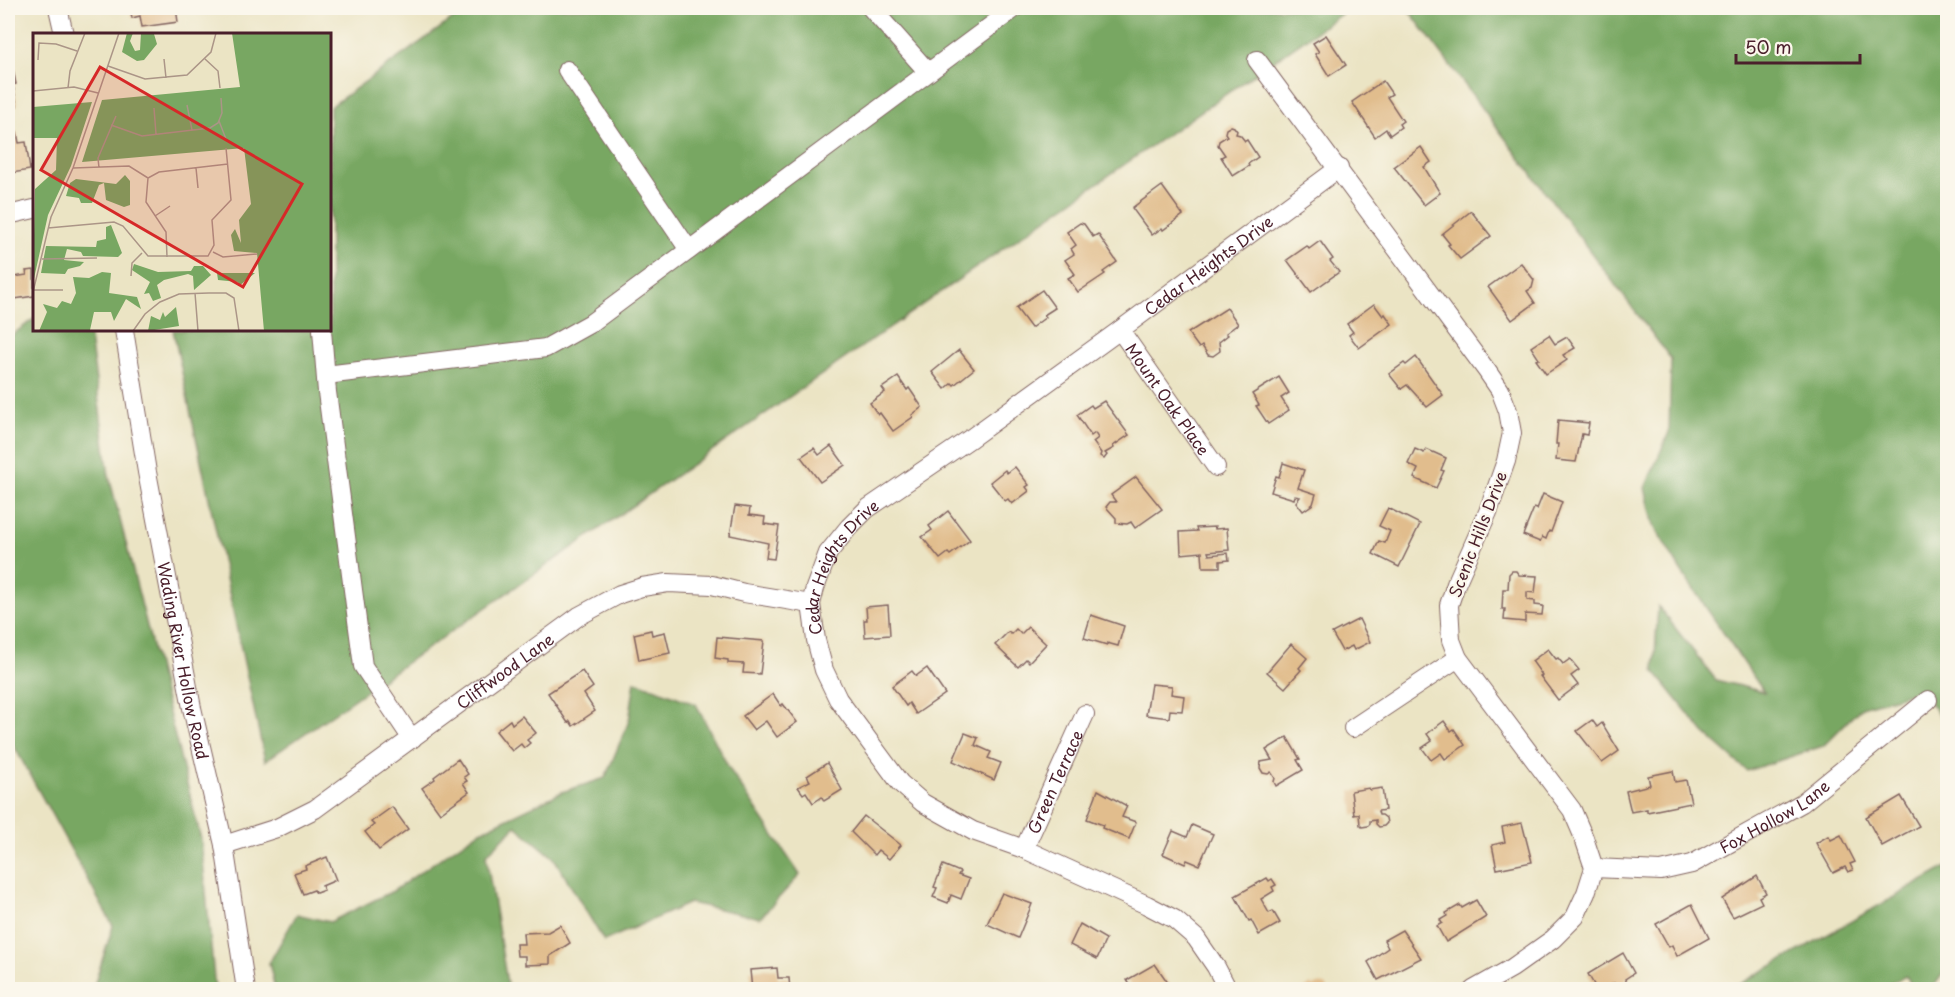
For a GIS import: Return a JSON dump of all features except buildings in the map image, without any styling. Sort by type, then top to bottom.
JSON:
[{"type":"street","points":[[58,8],[64,33]]},
{"type":"street","points":[[871,8],[928,72]]},
{"type":"street","points":[[326,375],[546,348],[591,323],[1015,8]]},
{"type":"street","name":"Scenic Hills Drive","points":[[1257,60],[1339,168],[1500,390],[1508,411],[1512,433],[1506,461],[1488,512],[1449,605],[1451,640],[1458,658],[1572,810],[1594,868]]},
{"type":"street","points":[[567,70],[689,250]]},
{"type":"street","name":"Cedar Heights Drive","points":[[1228,990],[1216,967],[1196,938],[1174,919],[1147,904],[1024,849],[973,831],[923,802],[900,783],[838,699],[824,670],[816,640],[812,604],[815,588],[828,553],[849,527],[867,510],[971,438],[1339,168]]},
{"type":"street","points":[[8,215],[33,209]]},
{"type":"street","name":"Mount Oak Place","points":[[1120,330],[1216,467]]},
{"type":"street","name":"Wading River Hollow Road","points":[[124,332],[147,472],[192,708],[224,845],[246,990]]},
{"type":"street","points":[[322,332],[363,666],[412,739]]},
{"type":"street","name":"Cliffwood Lane","points":[[224,845],[277,828],[315,809],[579,616],[620,594],[642,587],[668,584],[712,585],[744,593],[812,604]]},
{"type":"street","points":[[1353,728],[1458,658]]},
{"type":"street","name":"Fox Hollow Lane","points":[[1594,868],[1661,871],[1692,864],[1802,803],[1928,700]]},
{"type":"street","name":"Green Terrace","points":[[1024,849],[1085,714]]},
{"type":"street","points":[[1473,990],[1512,968],[1561,932],[1575,917],[1594,868]]},
{"type":"green space","points":[[468,8],[1350,8],[265,761],[173,332],[332,332],[332,106]]},
{"type":"green space","points":[[1407,8],[1947,8],[1947,726],[1921,690],[1862,707],[1823,746],[1747,771],[1704,733],[1654,671],[1658,606],[1716,680],[1764,692],[1681,571],[1654,526],[1645,488],[1669,432],[1671,359]]},
{"type":"green space","points":[[33,320],[33,332],[89,332],[109,476],[201,839],[215,989],[93,989],[113,926],[8,735],[8,338]]},
{"type":"green space","points":[[635,681],[696,704],[730,770],[800,875],[760,918],[690,903],[604,941],[554,858],[516,826],[486,855],[508,989],[275,989],[269,963],[297,914],[330,922],[393,891],[477,833],[562,792],[605,778],[629,721]]},
{"type":"green space","points":[[1947,867],[1947,968],[1932,989],[1914,989],[1906,976],[1879,989],[1731,989]]}]
